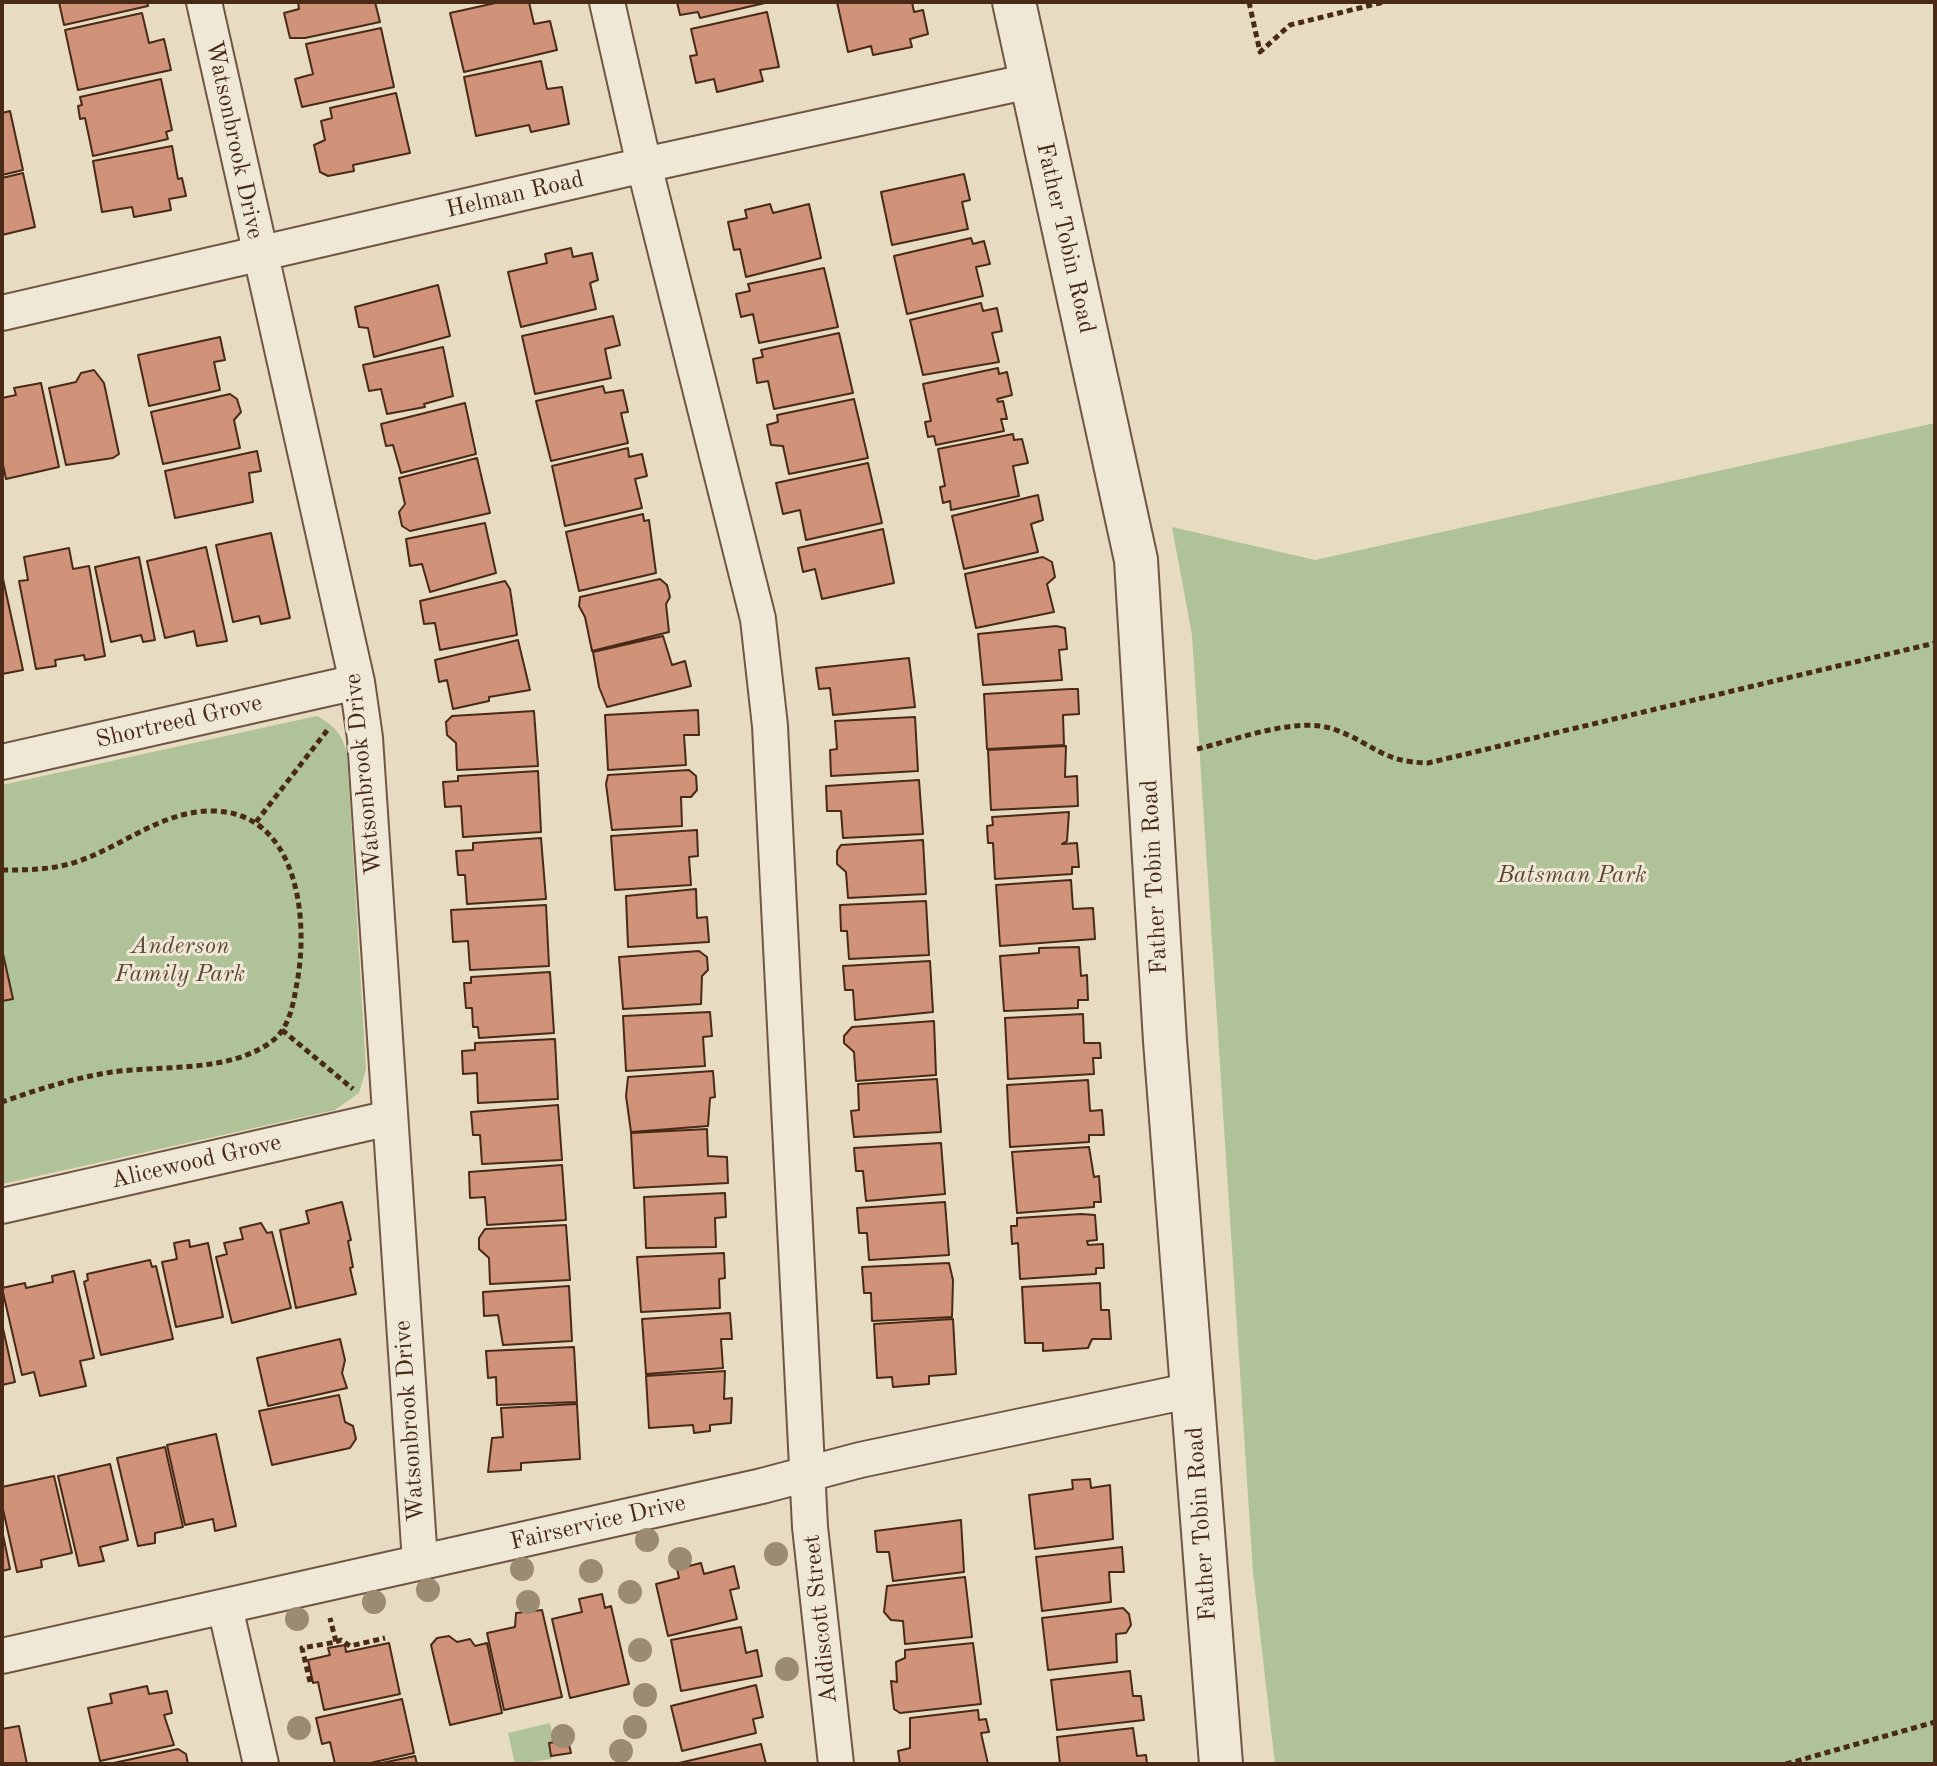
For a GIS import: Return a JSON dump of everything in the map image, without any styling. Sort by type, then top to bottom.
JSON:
[{"type":"street","name":"Watsonbrook Drive","points":[[204,2],[357,682],[369,777],[420,1562]]},
{"type":"street","points":[[607,2],[644,165],[758,619],[771,742],[808,1474]]},
{"type":"street","name":"Father Tobin Road","points":[[1014,2],[1136,560],[1165,1041],[1221,1764]]},
{"type":"street","name":"Helman Road","points":[[2,313],[644,165],[1030,81]]},
{"type":"street","name":"Shortreed Grove","points":[[2,762],[357,682]]},
{"type":"street","name":"Alicewood Grove","points":[[2,1206],[390,1118]]},
{"type":"street","name":"Fairservice Drive","points":[[2,1656],[1193,1390]]},
{"type":"street","name":"Addiscott Street","points":[[808,1474],[810,1527],[836,1764]]},
{"type":"street","points":[[225,1607],[261,1764]]},
{"type":"path","points":[[1249,2],[1260,52],[1290,25],[1384,2]]},
{"type":"path","points":[[1197,749],[1306,723],[1336,730],[1383,756],[1405,763],[1428,763],[1935,643]]},
{"type":"path","points":[[256,822],[329,728]]},
{"type":"path","points":[[2,870],[47,870],[80,860],[184,813],[215,811],[256,822],[282,852],[293,876],[300,910],[298,978],[291,1012],[273,1041],[243,1058],[68,1080],[2,1102]]},
{"type":"path","points":[[282,1030],[353,1089]]},
{"type":"path","points":[[330,1618],[336,1642]]},
{"type":"path","points":[[310,1682],[302,1648],[341,1640],[350,1646],[385,1638]]},
{"type":"path","points":[[1786,1764],[1935,1722]]},
{"type":"green space","name":"Batsman Park","points":[[1935,423],[1935,1764],[1275,1764],[1253,1572],[1192,635],[1172,527],[1315,560]]},
{"type":"green space","name":"Anderson Family Park","points":[[317,716],[337,731],[347,754],[366,1069],[359,1093],[335,1110],[2,1184],[2,785]]},
{"type":"green space","points":[[550,1723],[554,1743],[549,1744],[552,1759],[515,1764],[508,1733]]},
{"type":"building","points":[[59,2],[147,2],[148,6],[64,25]]},
{"type":"building","points":[[298,2],[375,2],[380,22],[305,38],[290,38],[284,13],[299,9]]},
{"type":"building","points":[[500,2],[529,2],[534,24],[550,21],[557,50],[464,72],[450,13]]},
{"type":"building","points":[[677,2],[765,3],[700,18],[698,12],[680,15]]},
{"type":"building","points":[[837,2],[912,2],[914,12],[923,10],[928,34],[910,39],[912,47],[873,55],[871,46],[848,52]]},
{"type":"building","points":[[767,12],[779,67],[760,70],[763,81],[717,92],[714,79],[696,83],[690,56],[697,55],[691,29]]},
{"type":"building","points":[[142,13],[149,43],[164,39],[171,70],[78,90],[65,30]]},
{"type":"building","points":[[381,28],[394,87],[302,107],[295,79],[313,74],[306,44]]},
{"type":"building","points":[[541,61],[547,89],[562,87],[569,124],[531,132],[529,125],[476,136],[464,77]]},
{"type":"building","points":[[161,79],[172,130],[166,132],[168,139],[93,156],[85,118],[80,119],[80,97]]},
{"type":"building","points":[[396,93],[410,153],[353,165],[354,171],[328,176],[320,172],[314,145],[325,140],[321,121],[332,118],[330,108]]},
{"type":"building","points":[[10,111],[23,170],[2,175],[2,113]]},
{"type":"building","points":[[172,146],[178,179],[182,178],[186,196],[169,199],[171,210],[134,217],[132,207],[102,212],[93,161]]},
{"type":"building","points":[[23,173],[35,227],[2,235],[2,178]]},
{"type":"building","points":[[964,174],[970,200],[962,202],[968,229],[892,245],[881,192]]},
{"type":"building","points":[[770,204],[773,213],[809,204],[821,258],[746,277],[740,249],[734,250],[728,222],[747,218],[745,210]]},
{"type":"building","points":[[971,238],[973,244],[984,241],[990,264],[976,267],[983,296],[907,314],[894,256]]},
{"type":"building","points":[[571,248],[573,257],[592,253],[598,280],[590,283],[596,309],[521,327],[508,272],[547,263],[545,254]]},
{"type":"building","points":[[824,268],[838,327],[759,343],[753,314],[741,317],[736,294],[750,291],[748,284]]},
{"type":"building","points":[[438,285],[450,336],[374,357],[368,328],[359,327],[355,307]]},
{"type":"building","points":[[981,303],[983,311],[997,308],[1002,331],[992,333],[999,362],[923,375],[910,320]]},
{"type":"building","points":[[613,316],[620,345],[605,349],[611,378],[535,394],[522,336]]},
{"type":"building","points":[[839,333],[853,393],[774,409],[768,381],[757,383],[753,359],[763,357],[761,350]]},
{"type":"building","points":[[220,337],[225,360],[214,362],[220,390],[149,406],[138,355]]},
{"type":"building","points":[[443,347],[453,396],[424,404],[425,407],[387,414],[381,389],[369,391],[363,365]]},
{"type":"building","points":[[998,368],[999,374],[1007,372],[1012,395],[997,399],[998,402],[1003,401],[1007,419],[1001,419],[1004,431],[936,445],[934,436],[928,437],[925,422],[931,421],[923,384]]},
{"type":"building","points":[[94,370],[104,383],[119,454],[113,458],[66,465],[49,388],[76,382],[81,373]]},
{"type":"building","points":[[41,383],[59,467],[6,479],[2,460],[2,398],[16,395],[14,388]]},
{"type":"building","points":[[603,386],[605,393],[623,390],[628,412],[621,413],[628,443],[551,461],[536,401]]},
{"type":"building","points":[[230,394],[237,399],[241,412],[234,420],[240,448],[163,464],[151,412]]},
{"type":"building","points":[[854,399],[868,458],[789,474],[783,446],[771,445],[767,425],[778,422],[777,415]]},
{"type":"building","points":[[465,403],[476,454],[401,473],[393,445],[386,446],[381,424]]},
{"type":"building","points":[[1013,434],[1014,440],[1022,439],[1028,463],[1013,466],[1019,496],[951,510],[950,501],[943,503],[940,487],[945,486],[938,449]]},
{"type":"building","points":[[628,448],[629,457],[642,454],[647,476],[635,479],[642,508],[565,526],[552,466]]},
{"type":"building","points":[[257,451],[261,471],[249,473],[253,502],[175,518],[165,471]]},
{"type":"building","points":[[477,458],[490,513],[410,531],[402,526],[399,512],[405,504],[399,478]]},
{"type":"building","points":[[868,463],[882,523],[806,540],[800,510],[783,514],[776,483]]},
{"type":"building","points":[[1038,495],[1043,520],[1031,524],[1038,552],[964,569],[952,516]]},
{"type":"building","points":[[643,514],[644,521],[649,520],[656,573],[579,591],[566,532]]},
{"type":"building","points":[[485,523],[496,573],[430,592],[422,564],[410,566],[406,539]]},
{"type":"building","points":[[883,529],[894,583],[822,599],[815,569],[803,572],[798,548]]},
{"type":"building","points":[[271,533],[290,618],[261,624],[259,616],[233,622],[216,545]]},
{"type":"building","points":[[206,547],[227,641],[197,646],[194,631],[165,638],[147,561]]},
{"type":"building","points":[[69,548],[73,569],[89,566],[105,656],[85,660],[84,655],[55,660],[56,666],[36,669],[19,581],[28,580],[24,557]]},
{"type":"building","points":[[139,557],[155,640],[143,642],[141,635],[111,642],[95,567]]},
{"type":"building","points":[[1043,557],[1052,562],[1055,577],[1047,584],[1054,612],[976,628],[965,574]]},
{"type":"building","points":[[2,579],[23,670],[2,674]]},
{"type":"building","points":[[660,579],[667,585],[670,597],[666,604],[669,632],[592,651],[585,617],[579,606],[580,597]]},
{"type":"building","points":[[505,581],[510,589],[517,635],[440,650],[435,623],[424,624],[420,601]]},
{"type":"building","points":[[1056,626],[1065,628],[1067,649],[1059,650],[1062,680],[983,685],[978,634]]},
{"type":"building","points":[[663,636],[672,665],[685,661],[691,686],[607,707],[599,687],[593,652]]},
{"type":"building","points":[[518,640],[530,690],[489,697],[489,701],[453,709],[447,680],[439,682],[435,660]]},
{"type":"building","points":[[909,658],[915,707],[833,715],[830,688],[819,689],[816,668]]},
{"type":"building","points":[[1078,689],[1079,714],[1063,715],[1064,745],[987,749],[984,694]]},
{"type":"building","points":[[698,710],[699,735],[684,735],[686,765],[608,770],[605,715]]},
{"type":"building","points":[[534,711],[538,766],[457,770],[456,743],[447,735],[446,722],[452,716]]},
{"type":"building","points":[[915,717],[918,771],[831,776],[830,750],[837,749],[835,721]]},
{"type":"building","points":[[1066,746],[1065,777],[1077,776],[1078,806],[991,810],[988,750]]},
{"type":"building","points":[[689,770],[696,776],[697,790],[691,797],[681,797],[682,826],[612,830],[606,784],[608,775]]},
{"type":"building","points":[[538,771],[541,832],[463,837],[461,806],[445,807],[443,782],[458,781],[458,776]]},
{"type":"building","points":[[919,780],[923,834],[843,838],[841,811],[827,811],[826,786]]},
{"type":"building","points":[[1069,812],[1067,841],[1062,844],[1077,843],[1079,867],[1072,867],[1072,874],[995,879],[993,843],[988,843],[987,826],[993,825],[992,817]]},
{"type":"building","points":[[697,830],[698,856],[689,857],[691,885],[615,890],[611,836]]},
{"type":"building","points":[[541,838],[546,899],[467,904],[465,875],[458,875],[456,851],[473,850],[473,843]]},
{"type":"building","points":[[923,840],[926,894],[848,898],[846,872],[837,864],[837,851],[841,845]]},
{"type":"building","points":[[1071,880],[1073,909],[1093,908],[1095,939],[1000,946],[996,885]]},
{"type":"building","points":[[696,889],[697,918],[707,917],[709,942],[628,947],[626,896]]},
{"type":"building","points":[[926,901],[929,955],[849,959],[847,931],[841,931],[840,905]]},
{"type":"building","points":[[546,905],[549,966],[470,970],[468,941],[453,942],[451,910]]},
{"type":"building","points":[[1079,947],[1081,976],[1087,975],[1088,1000],[1078,1000],[1078,1008],[1004,1011],[1000,956],[1039,953],[1039,948]]},
{"type":"building","points":[[2,949],[13,999],[2,1001]]},
{"type":"building","points":[[699,951],[707,957],[708,970],[702,976],[701,1004],[623,1009],[619,957]]},
{"type":"building","points":[[930,961],[933,1012],[855,1020],[853,990],[845,990],[843,966]]},
{"type":"building","points":[[550,972],[554,1033],[479,1038],[478,1027],[473,1027],[472,1008],[466,1008],[464,983],[471,983],[471,977]]},
{"type":"building","points":[[710,1012],[712,1036],[703,1037],[705,1066],[626,1071],[623,1016]]},
{"type":"building","points":[[1083,1014],[1084,1043],[1100,1043],[1101,1058],[1093,1058],[1094,1074],[1008,1079],[1005,1018]]},
{"type":"building","points":[[934,1021],[936,1075],[856,1081],[854,1052],[844,1043],[844,1036],[852,1027]]},
{"type":"building","points":[[555,1039],[558,1099],[478,1103],[477,1073],[463,1074],[462,1051],[475,1050],[475,1043]]},
{"type":"building","points":[[713,1071],[715,1097],[710,1098],[708,1126],[631,1132],[626,1096],[628,1077]]},
{"type":"building","points":[[937,1079],[941,1132],[854,1137],[851,1111],[859,1110],[858,1084]]},
{"type":"building","points":[[1088,1080],[1090,1111],[1102,1110],[1104,1135],[1089,1135],[1089,1142],[1010,1147],[1007,1085]]},
{"type":"building","points":[[558,1105],[562,1160],[482,1164],[480,1135],[473,1135],[471,1112]]},
{"type":"building","points":[[707,1129],[708,1156],[727,1157],[728,1183],[634,1188],[631,1133]]},
{"type":"building","points":[[941,1143],[945,1194],[866,1201],[863,1171],[856,1171],[854,1148]]},
{"type":"building","points":[[1089,1147],[1094,1177],[1099,1176],[1101,1202],[1094,1202],[1094,1207],[1017,1213],[1012,1152]]},
{"type":"building","points":[[562,1165],[566,1220],[487,1225],[485,1197],[470,1198],[469,1172]]},
{"type":"building","points":[[725,1193],[726,1217],[715,1218],[716,1247],[646,1248],[644,1197]]},
{"type":"building","points":[[342,1202],[351,1240],[348,1241],[353,1267],[350,1268],[356,1294],[296,1308],[280,1230],[309,1223],[306,1211]]},
{"type":"building","points":[[945,1202],[949,1255],[869,1260],[867,1233],[859,1233],[857,1208]]},
{"type":"building","points":[[1095,1215],[1097,1240],[1087,1241],[1088,1245],[1103,1244],[1104,1268],[1096,1268],[1096,1274],[1020,1279],[1018,1243],[1012,1244],[1011,1226],[1017,1226],[1017,1218]]},
{"type":"building","points":[[261,1223],[267,1233],[272,1232],[291,1308],[232,1323],[216,1257],[227,1254],[224,1243],[243,1239],[240,1228]]},
{"type":"building","points":[[566,1225],[570,1280],[490,1284],[489,1258],[479,1249],[479,1238],[485,1229]]},
{"type":"building","points":[[189,1240],[190,1247],[208,1243],[223,1317],[176,1327],[162,1262],[177,1259],[174,1243]]},
{"type":"building","points":[[724,1253],[725,1278],[719,1279],[720,1308],[641,1312],[637,1257]]},
{"type":"building","points":[[150,1260],[152,1267],[156,1266],[173,1339],[101,1355],[84,1282],[88,1280],[87,1274]]},
{"type":"building","points":[[949,1263],[953,1280],[952,1317],[872,1321],[871,1293],[864,1293],[862,1267]]},
{"type":"building","points":[[74,1271],[94,1358],[80,1361],[86,1386],[40,1396],[34,1372],[22,1375],[2,1288],[25,1283],[26,1288],[53,1282],[52,1276]]},
{"type":"building","points":[[1100,1283],[1101,1310],[1109,1310],[1111,1339],[1092,1339],[1088,1348],[1043,1351],[1043,1343],[1025,1343],[1022,1287]]},
{"type":"building","points":[[569,1286],[572,1341],[503,1345],[498,1315],[484,1316],[483,1292]]},
{"type":"building","points":[[730,1313],[732,1339],[721,1339],[723,1368],[646,1374],[642,1319]]},
{"type":"building","points":[[953,1319],[956,1374],[929,1376],[929,1384],[893,1387],[892,1377],[877,1378],[874,1324]]},
{"type":"building","points":[[2,1324],[15,1382],[2,1385]]},
{"type":"building","points":[[340,1339],[345,1360],[342,1373],[347,1388],[268,1406],[257,1358]]},
{"type":"building","points":[[574,1347],[577,1402],[497,1405],[496,1377],[488,1378],[486,1351]]},
{"type":"building","points":[[725,1371],[724,1399],[732,1398],[731,1423],[710,1425],[710,1431],[694,1433],[693,1425],[649,1428],[646,1376]]},
{"type":"building","points":[[339,1395],[345,1422],[353,1426],[356,1439],[350,1448],[272,1465],[259,1411]]},
{"type":"building","points":[[577,1404],[580,1459],[521,1463],[521,1470],[488,1472],[492,1438],[503,1437],[501,1408]]},
{"type":"building","points":[[216,1434],[236,1526],[215,1531],[213,1519],[185,1525],[167,1445]]},
{"type":"building","points":[[165,1447],[183,1527],[155,1533],[155,1543],[138,1546],[117,1458]]},
{"type":"building","points":[[110,1464],[128,1540],[100,1547],[104,1561],[79,1566],[58,1476]]},
{"type":"building","points":[[54,1476],[72,1553],[41,1560],[42,1567],[17,1572],[2,1505],[2,1487]]},
{"type":"building","points":[[1090,1479],[1091,1488],[1110,1485],[1113,1539],[1035,1549],[1029,1495],[1073,1489],[1072,1480]]},
{"type":"building","points":[[961,1520],[964,1572],[893,1581],[889,1552],[877,1552],[875,1531]]},
{"type":"building","points":[[2,1530],[10,1569],[2,1571]]},
{"type":"building","points":[[1122,1547],[1124,1572],[1109,1572],[1111,1602],[1042,1611],[1036,1557]]},
{"type":"building","points":[[701,1563],[704,1574],[734,1566],[739,1588],[730,1590],[737,1619],[668,1636],[656,1584],[679,1578],[677,1569]]},
{"type":"building","points":[[965,1577],[972,1637],[905,1644],[903,1621],[891,1620],[884,1612],[887,1586]]},
{"type":"building","points":[[602,1594],[605,1608],[611,1606],[629,1684],[570,1698],[552,1619],[582,1612],[579,1599]]},
{"type":"building","points":[[1123,1608],[1129,1614],[1131,1625],[1126,1633],[1116,1634],[1117,1662],[1048,1670],[1042,1618]]},
{"type":"building","points":[[542,1610],[562,1697],[504,1710],[487,1633],[515,1627],[516,1613]]},
{"type":"building","points":[[741,1627],[746,1653],[757,1650],[762,1676],[681,1691],[671,1640]]},
{"type":"building","points":[[449,1636],[457,1642],[470,1639],[475,1646],[487,1643],[502,1713],[450,1725],[431,1645],[437,1638]]},
{"type":"building","points":[[389,1643],[400,1694],[324,1710],[318,1682],[313,1683],[308,1660],[330,1655],[328,1648],[345,1645],[346,1652]]},
{"type":"building","points":[[973,1643],[981,1704],[900,1713],[894,1709],[891,1681],[897,1682],[896,1662],[905,1658],[905,1650]]},
{"type":"building","points":[[1130,1671],[1133,1696],[1141,1696],[1144,1720],[1057,1730],[1051,1680]]},
{"type":"building","points":[[756,1685],[763,1717],[753,1719],[756,1733],[682,1751],[671,1706]]},
{"type":"building","points":[[147,1686],[149,1694],[167,1691],[172,1713],[164,1715],[174,1745],[100,1761],[88,1708],[112,1703],[110,1694]]},
{"type":"building","points":[[402,1699],[414,1753],[366,1764],[335,1764],[330,1742],[322,1744],[316,1718]]},
{"type":"building","points":[[978,1710],[979,1720],[986,1719],[989,1732],[981,1733],[988,1764],[900,1764],[898,1751],[910,1748],[910,1718]]},
{"type":"building","points":[[19,1726],[27,1764],[2,1764],[2,1729]]},
{"type":"building","points":[[1133,1728],[1137,1756],[1146,1755],[1147,1764],[1060,1764],[1057,1737]]},
{"type":"building","points":[[568,1740],[571,1753],[551,1756],[549,1743]]},
{"type":"building","points":[[761,1744],[766,1764],[679,1764],[679,1763]]},
{"type":"building","points":[[178,1749],[186,1754],[188,1764],[109,1764]]},
{"type":"building","points":[[415,1756],[417,1764],[377,1764]]}]
